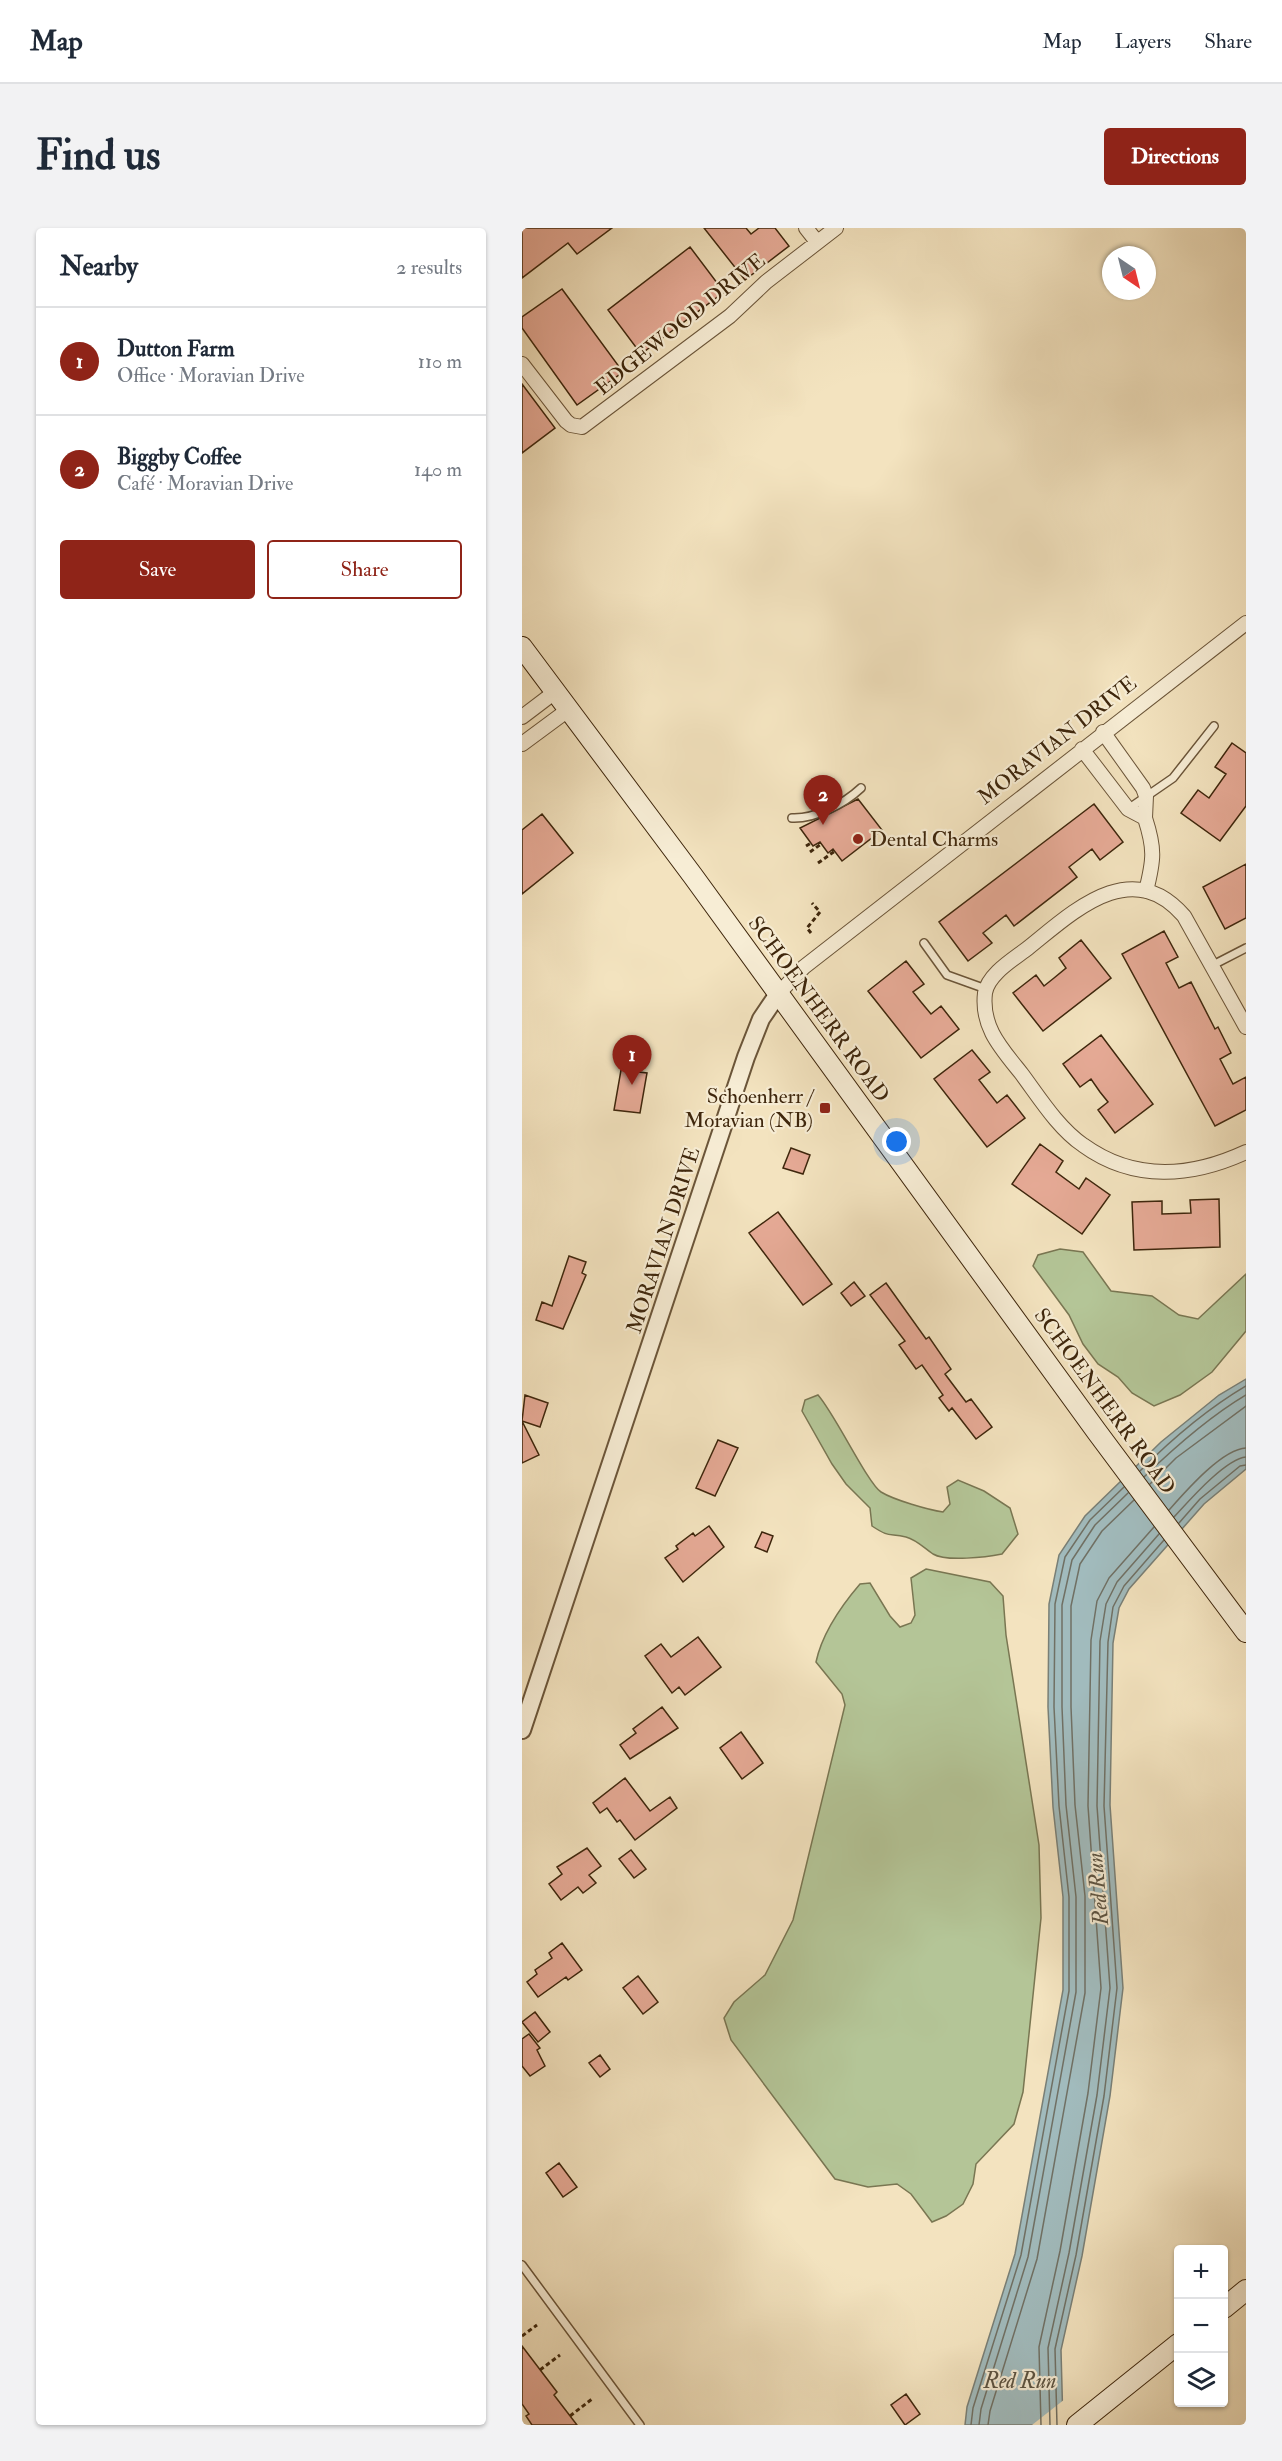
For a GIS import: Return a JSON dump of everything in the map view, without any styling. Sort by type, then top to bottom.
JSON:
[{"type":"main road","name":"SCHOENHERR ROAD","points":[[522,647],[1246,1632]]},
{"type":"main road","points":[[1228,2305],[1246,2290]]},
{"type":"main road","points":[[1077,2425],[1174,2348]]},
{"type":"street","points":[[806,228],[817,242]]},
{"type":"street","name":"EDGEWOOD DRIVE","points":[[522,364],[566,421],[578,428],[587,424],[721,323],[766,282],[836,228]]},
{"type":"street","name":"MORAVIAN DRIVE","points":[[522,1730],[746,1057],[761,1019],[778,994],[804,967],[1082,748],[1246,623]]},
{"type":"street","points":[[522,717],[555,692]]},
{"type":"street","points":[[522,744],[568,710]]},
{"type":"street","points":[[1103,732],[1138,779],[1146,796],[1145,818],[1154,852],[1146,891]]},
{"type":"street","points":[[1082,748],[1128,808],[1145,818]]},
{"type":"street","points":[[1246,1027],[1213,965],[1176,908],[1146,891],[1117,891],[1090,899],[1001,970],[986,989],[984,1010],[992,1035],[1045,1104],[1081,1144],[1122,1166],[1161,1173],[1213,1167],[1246,1152]]},
{"type":"lane","points":[[1128,808],[1177,774],[1214,726]]},
{"type":"lane","points":[[792,818],[805,819],[851,798],[861,788]]},
{"type":"lane","points":[[924,943],[947,975],[986,989]]},
{"type":"lane","points":[[1213,965],[1246,948]]},
{"type":"lane","points":[[522,2265],[640,2425]]},
{"type":"path","points":[[806,846],[811,843]]},
{"type":"path","points":[[810,852],[821,844]]},
{"type":"path","points":[[818,864],[835,851]]},
{"type":"path","points":[[811,933],[807,928],[820,912],[812,903]]},
{"type":"path","points":[[522,2336],[537,2325]]},
{"type":"path","points":[[540,2370],[560,2355]]},
{"type":"path","points":[[570,2416],[592,2399]]},
{"type":"green space","points":[[1060,1249],[1083,1252],[1111,1291],[1152,1296],[1179,1315],[1198,1319],[1246,1274],[1246,1331],[1212,1372],[1180,1395],[1154,1406],[1132,1393],[1118,1377],[1098,1364],[1083,1344],[1069,1315],[1033,1266],[1038,1255]]},
{"type":"green space","points":[[818,1395],[868,1476],[881,1492],[912,1504],[943,1512],[950,1504],[947,1487],[958,1480],[984,1491],[1010,1508],[1018,1534],[1002,1554],[947,1558],[933,1554],[910,1538],[886,1534],[872,1526],[870,1508],[846,1484],[802,1411],[805,1400]]},
{"type":"green space","points":[[926,1569],[990,1582],[1003,1596],[1006,1635],[1039,1845],[1041,1918],[1023,2092],[1014,2124],[976,2164],[973,2184],[963,2204],[946,2216],[932,2222],[911,2194],[897,2184],[868,2187],[835,2179],[731,2040],[724,2018],[734,2002],[765,1975],[793,1920],[845,1705],[842,1694],[816,1662],[823,1641],[840,1611],[860,1584],[870,1583],[890,1616],[900,1627],[911,1623],[915,1615],[911,1578]]},
{"type":"water","name":"Red Run","points":[[1246,1379],[1246,1469],[1204,1504],[1129,1589],[1119,1608],[1113,1643],[1110,1805],[1123,1988],[1110,2096],[1082,2256],[1061,2350],[1063,2425],[965,2425],[967,2407],[1015,2254],[1063,1990],[1063,1897],[1053,1807],[1048,1707],[1049,1604],[1059,1555],[1085,1516],[1161,1442],[1219,1395]]},
{"type":"pier","points":[[1065,2399],[1066,2425],[1032,2425]]},
{"type":"building","points":[[522,228],[612,228],[577,254],[568,243],[522,278]]},
{"type":"building","points":[[704,228],[746,228],[751,234],[759,228],[775,228],[789,246],[745,280]]},
{"type":"building","points":[[690,247],[724,292],[641,354],[608,310]]},
{"type":"building","points":[[562,289],[623,372],[577,405],[522,328],[522,317]]},
{"type":"building","points":[[522,384],[555,428],[522,453]]},
{"type":"building","points":[[1232,743],[1246,753],[1246,806],[1220,841],[1181,813],[1198,790],[1209,798],[1226,774],[1215,767]]},
{"type":"building","points":[[858,799],[882,830],[842,861],[833,849],[828,853],[820,842],[813,846],[800,828]]},
{"type":"building","points":[[1094,804],[1123,842],[1100,860],[1092,849],[1069,867],[1077,877],[1014,926],[1006,915],[983,933],[992,943],[968,961],[939,922]]},
{"type":"building","points":[[542,814],[573,853],[522,894],[522,830]]},
{"type":"building","points":[[1246,864],[1246,918],[1225,929],[1203,887]]},
{"type":"building","points":[[1164,931],[1178,957],[1166,963],[1179,988],[1191,982],[1215,1029],[1218,1027],[1231,1053],[1220,1059],[1233,1084],[1246,1077],[1246,1110],[1215,1126],[1122,954]]},
{"type":"building","points":[[1081,940],[1111,978],[1043,1031],[1013,993],[1036,975],[1044,986],[1066,968],[1059,958]]},
{"type":"building","points":[[906,961],[924,984],[913,992],[931,1014],[941,1006],[959,1029],[921,1058],[868,991]]},
{"type":"building","points":[[1101,1035],[1153,1104],[1115,1133],[1098,1110],[1108,1102],[1091,1079],[1080,1087],[1063,1064]]},
{"type":"building","points":[[972,1050],[990,1072],[979,1080],[997,1103],[1007,1095],[1025,1118],[987,1147],[934,1079]]},
{"type":"building","points":[[621,1070],[647,1073],[640,1113],[614,1110]]},
{"type":"building","points":[[1040,1144],[1063,1161],[1056,1172],[1079,1189],[1086,1178],[1110,1195],[1082,1234],[1012,1184]]},
{"type":"building","points":[[791,1148],[810,1155],[803,1174],[783,1168]]},
{"type":"building","points":[[1219,1199],[1220,1247],[1134,1250],[1132,1202],[1162,1201],[1162,1214],[1191,1213],[1190,1200]]},
{"type":"building","points":[[778,1212],[832,1284],[803,1305],[749,1233]]},
{"type":"building","points":[[569,1256],[586,1262],[582,1273],[586,1275],[563,1329],[536,1320],[542,1302],[552,1306]]},
{"type":"building","points":[[854,1282],[865,1296],[851,1306],[841,1293]]},
{"type":"building","points":[[886,1283],[926,1339],[929,1337],[951,1369],[945,1374],[966,1402],[971,1399],[992,1427],[976,1439],[952,1408],[949,1411],[939,1398],[943,1395],[922,1365],[916,1369],[899,1345],[905,1341],[870,1295]]},
{"type":"building","points":[[525,1395],[548,1403],[540,1427],[522,1421]]},
{"type":"building","points":[[522,1421],[539,1455],[522,1463]]},
{"type":"building","points":[[718,1440],[738,1448],[715,1496],[696,1488]]},
{"type":"building","points":[[709,1526],[724,1547],[683,1582],[665,1558],[678,1549],[676,1546],[693,1533],[695,1536]]},
{"type":"building","points":[[762,1532],[773,1536],[767,1552],[755,1547]]},
{"type":"building","points":[[698,1637],[721,1667],[685,1695],[679,1687],[672,1693],[645,1656],[661,1644],[671,1657]]},
{"type":"building","points":[[662,1707],[678,1728],[630,1759],[620,1745],[636,1733],[633,1729]]},
{"type":"building","points":[[741,1732],[763,1763],[742,1779],[720,1748]]},
{"type":"building","points":[[625,1778],[650,1811],[670,1797],[677,1808],[635,1840],[620,1820],[617,1822],[607,1808],[600,1813],[593,1803]]},
{"type":"building","points":[[587,1848],[601,1866],[589,1875],[596,1883],[583,1893],[578,1887],[561,1900],[549,1884],[562,1874],[557,1867]]},
{"type":"building","points":[[631,1850],[646,1869],[634,1878],[619,1859]]},
{"type":"building","points":[[562,1943],[582,1970],[568,1980],[566,1977],[538,1997],[527,1982],[537,1974],[535,1970],[552,1958],[549,1953]]},
{"type":"building","points":[[638,1976],[658,2002],[643,2014],[623,1988]]},
{"type":"building","points":[[535,2012],[550,2032],[538,2042],[522,2022]]},
{"type":"building","points":[[529,2034],[540,2048],[537,2050],[545,2066],[530,2076],[522,2066],[522,2039]]},
{"type":"building","points":[[600,2055],[610,2069],[600,2077],[589,2063]]},
{"type":"building","points":[[559,2163],[577,2187],[563,2197],[546,2173]]},
{"type":"building","points":[[522,2346],[557,2392],[554,2395],[577,2425],[532,2425],[526,2416],[529,2414],[522,2404]]},
{"type":"building","points":[[906,2394],[920,2414],[905,2425],[891,2405]]},
{"type":"place","name":"Biggby Coffee","points":[[823,825]]},
{"type":"place","name":"Dental Charms","points":[[858,839]]},
{"type":"place","name":"Dutton Farm","points":[[632,1085]]},
{"type":"place","name":"Schoenherr / Moravian (NB)","points":[[825,1108]]}]
